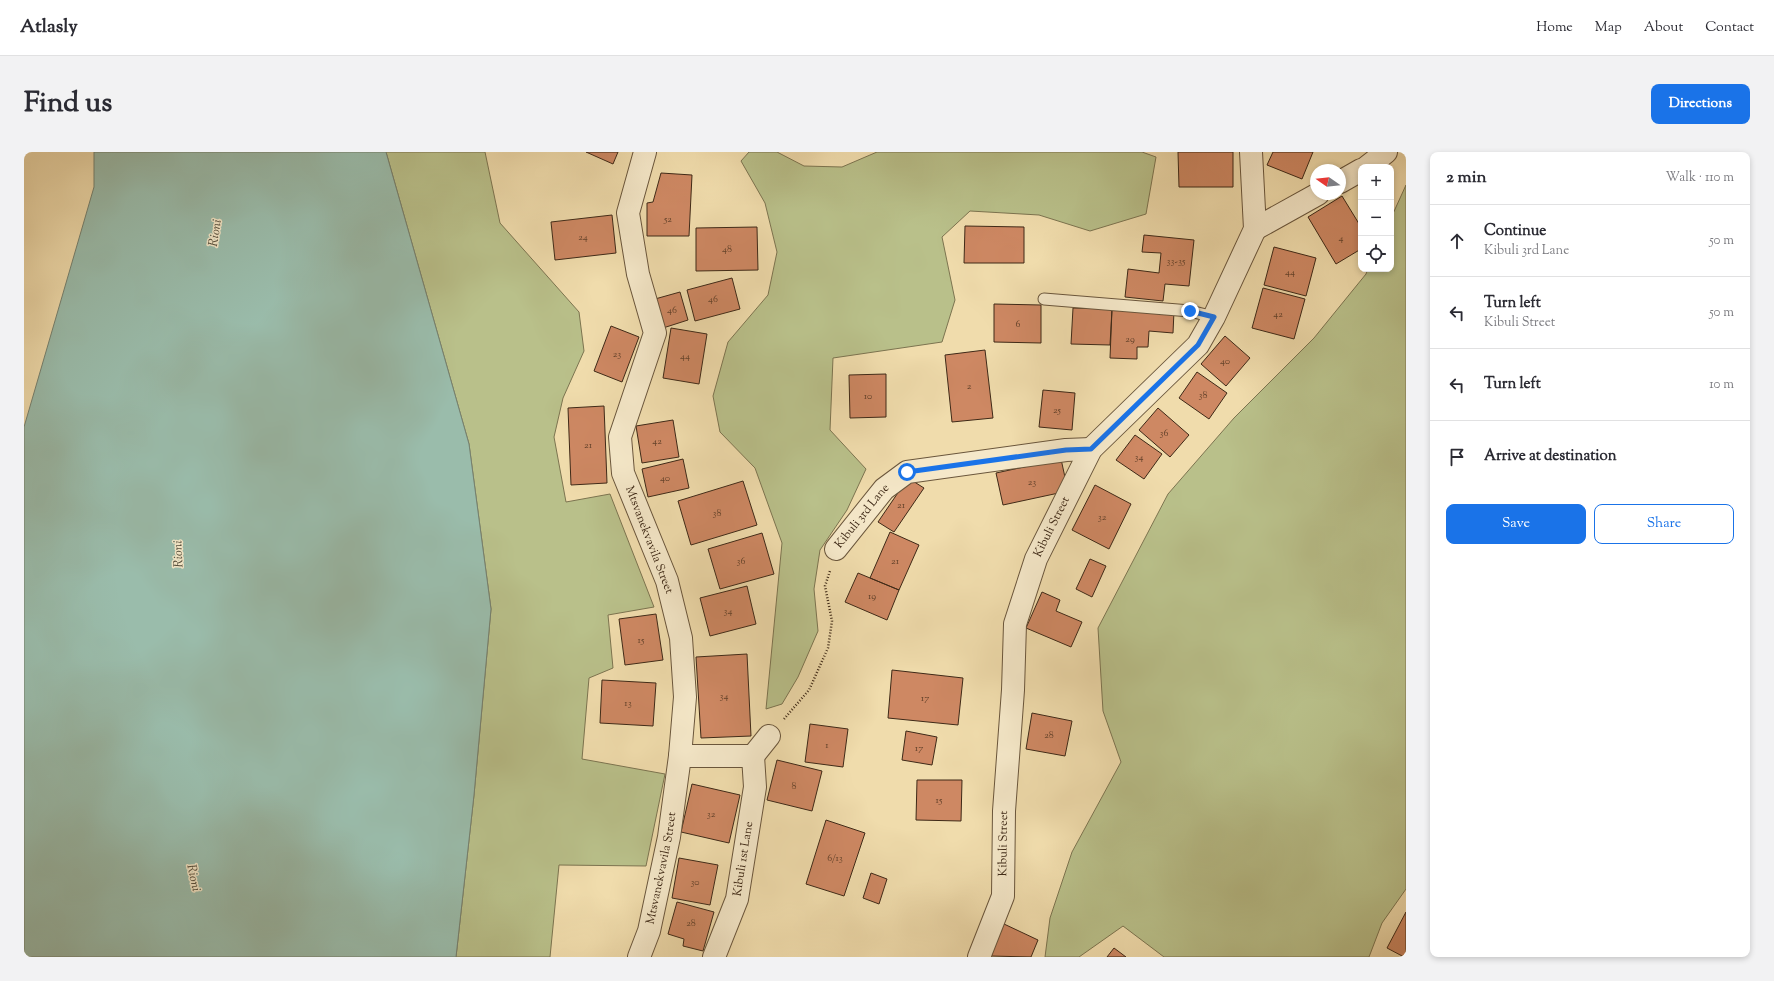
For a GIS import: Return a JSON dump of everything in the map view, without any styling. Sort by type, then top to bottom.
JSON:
[{"type":"street","name":"Mtsvanekvavila Street","points":[[639,957],[649,931],[669,837],[680,756],[685,697],[682,638],[667,581],[623,472],[620,437],[655,333],[638,274],[628,213],[645,152]]},
{"type":"street","name":"Kibuli Street","points":[[979,957],[1003,896],[1004,811],[1013,690],[1015,624],[1036,559],[1091,449],[1198,345],[1214,317],[1255,229],[1251,152]]},
{"type":"street","points":[[1371,164],[1386,152]]},
{"type":"street","points":[[1346,179],[1358,172]]},
{"type":"street","points":[[1255,229],[1310,198]]},
{"type":"street","name":"Kibuli 3rd Lane","points":[[836,549],[884,489],[907,472],[1066,450],[1091,449]]},
{"type":"street","points":[[680,756],[753,756],[769,736]]},
{"type":"street","name":"Kibuli 1st Lane","points":[[714,957],[736,899],[755,786],[753,756]]},
{"type":"lane","points":[[1044,299],[1190,311],[1214,317]]},
{"type":"path","name":"Kibuli 3rd Lane","points":[[769,736],[809,690],[828,648],[832,621],[825,586],[836,549]]},
{"type":"green space","points":[[386,152],[485,152],[500,223],[579,312],[584,351],[563,398],[554,437],[566,502],[610,494],[654,607],[608,615],[613,668],[589,678],[582,759],[665,774],[646,866],[559,865],[550,957],[456,957],[474,795],[491,609],[469,444]]},
{"type":"green space","points":[[749,152],[777,152],[804,166],[842,167],[877,152],[1142,152],[1156,157],[1146,214],[1090,231],[1039,215],[970,211],[942,237],[955,300],[942,342],[833,358],[830,430],[866,469],[847,510],[820,550],[814,589],[818,631],[798,677],[782,704],[766,709],[782,543],[755,468],[720,432],[713,396],[728,342],[768,295],[777,252],[765,203],[741,161]]},
{"type":"green space","points":[[1406,185],[1406,889],[1382,923],[1369,957],[1164,957],[1123,926],[1079,957],[1045,957],[1050,918],[1072,852],[1121,762],[1103,711],[1098,628],[1168,494],[1234,418],[1314,338],[1367,272],[1394,272],[1394,211]]},
{"type":"water","name":"Rioni","points":[[94,152],[386,152],[469,444],[491,609],[474,795],[456,957],[24,957],[24,427],[94,187]]},
{"type":"building","points":[[586,152],[618,152],[613,164]]},
{"type":"building","points":[[1178,152],[1233,152],[1233,187],[1179,187]]},
{"type":"building","points":[[1273,152],[1313,152],[1302,179],[1267,165]]},
{"type":"building","points":[[661,173],[692,175],[689,236],[647,236],[647,203],[653,202]]},
{"type":"building","points":[[1336,200],[1344,200],[1358,222],[1358,251],[1336,264],[1308,217]]},
{"type":"building","points":[[612,215],[616,253],[555,260],[551,222]]},
{"type":"building","points":[[965,226],[1024,227],[1024,263],[964,263]]},
{"type":"building","points":[[757,227],[758,270],[696,271],[696,228]]},
{"type":"building","points":[[1144,235],[1194,240],[1189,286],[1165,284],[1163,301],[1125,297],[1128,269],[1159,273],[1161,253],[1142,252]]},
{"type":"building","points":[[1274,247],[1316,258],[1306,296],[1264,285]]},
{"type":"building","points":[[732,278],[740,309],[695,321],[687,290]]},
{"type":"building","points":[[1263,288],[1305,299],[1294,339],[1252,328]]},
{"type":"building","points":[[680,292],[688,320],[663,328],[655,299]]},
{"type":"building","points":[[994,304],[1041,305],[1041,343],[994,342]]},
{"type":"building","points":[[1073,308],[1112,309],[1110,345],[1071,344]]},
{"type":"building","points":[[1112,309],[1174,311],[1173,333],[1149,331],[1148,347],[1137,347],[1137,359],[1110,358]]},
{"type":"building","points":[[611,326],[639,337],[622,382],[594,371]]},
{"type":"building","points":[[671,328],[707,334],[699,384],[663,378]]},
{"type":"building","points":[[1225,336],[1250,358],[1226,386],[1201,364]]},
{"type":"building","points":[[985,350],[993,418],[952,422],[945,355]]},
{"type":"building","points":[[1197,372],[1227,393],[1209,419],[1179,398]]},
{"type":"building","points":[[886,374],[886,417],[850,418],[849,375]]},
{"type":"building","points":[[1043,390],[1075,393],[1072,430],[1039,427]]},
{"type":"building","points":[[604,406],[607,483],[571,485],[568,408]]},
{"type":"building","points":[[1158,408],[1189,435],[1170,457],[1139,430]]},
{"type":"building","points":[[673,420],[679,457],[642,463],[636,426]]},
{"type":"building","points":[[1135,435],[1162,454],[1144,479],[1116,460]]},
{"type":"building","points":[[683,459],[689,488],[648,497],[642,469]]},
{"type":"building","points":[[1061,459],[1068,491],[1003,505],[996,473]]},
{"type":"building","points":[[908,478],[924,488],[894,532],[878,522]]},
{"type":"building","points":[[743,481],[757,525],[691,545],[678,501]]},
{"type":"building","points":[[1095,485],[1131,504],[1109,549],[1072,530]]},
{"type":"building","points":[[890,532],[919,545],[899,590],[870,578]]},
{"type":"building","points":[[762,533],[774,574],[720,589],[708,549]]},
{"type":"building","points":[[1090,559],[1106,566],[1092,597],[1076,589]]},
{"type":"building","points":[[858,573],[899,590],[887,620],[845,602]]},
{"type":"building","points":[[747,586],[756,624],[710,636],[700,598]]},
{"type":"building","points":[[1042,592],[1060,600],[1056,611],[1082,622],[1071,647],[1026,628]]},
{"type":"building","points":[[656,614],[663,660],[625,665],[619,619]]},
{"type":"building","points":[[747,654],[751,736],[701,738],[696,657]]},
{"type":"building","points":[[892,670],[963,678],[958,725],[888,718]]},
{"type":"building","points":[[602,680],[656,683],[653,726],[600,723]]},
{"type":"building","points":[[1032,713],[1072,721],[1065,756],[1026,749]]},
{"type":"building","points":[[810,724],[848,729],[843,767],[805,762]]},
{"type":"building","points":[[906,731],[937,737],[932,765],[902,760]]},
{"type":"building","points":[[777,760],[822,771],[812,811],[767,800]]},
{"type":"building","points":[[917,780],[962,780],[961,821],[916,820]]},
{"type":"building","points":[[692,784],[740,795],[729,843],[681,832]]},
{"type":"building","points":[[826,820],[865,833],[844,896],[806,884]]},
{"type":"building","points":[[679,858],[718,865],[710,905],[672,898]]},
{"type":"building","points":[[871,873],[887,879],[879,904],[863,898]]},
{"type":"building","points":[[677,902],[714,912],[703,951],[683,946],[684,939],[668,934]]},
{"type":"building","points":[[1406,912],[1406,957],[1404,957],[1387,948]]},
{"type":"building","points":[[1004,924],[1038,940],[1031,957],[990,956]]},
{"type":"building","points":[[1114,948],[1126,957],[1107,957]]},
{"type":"route","points":[[907,472],[1066,450],[1091,449],[1198,345],[1214,317],[1190,311]]}]
